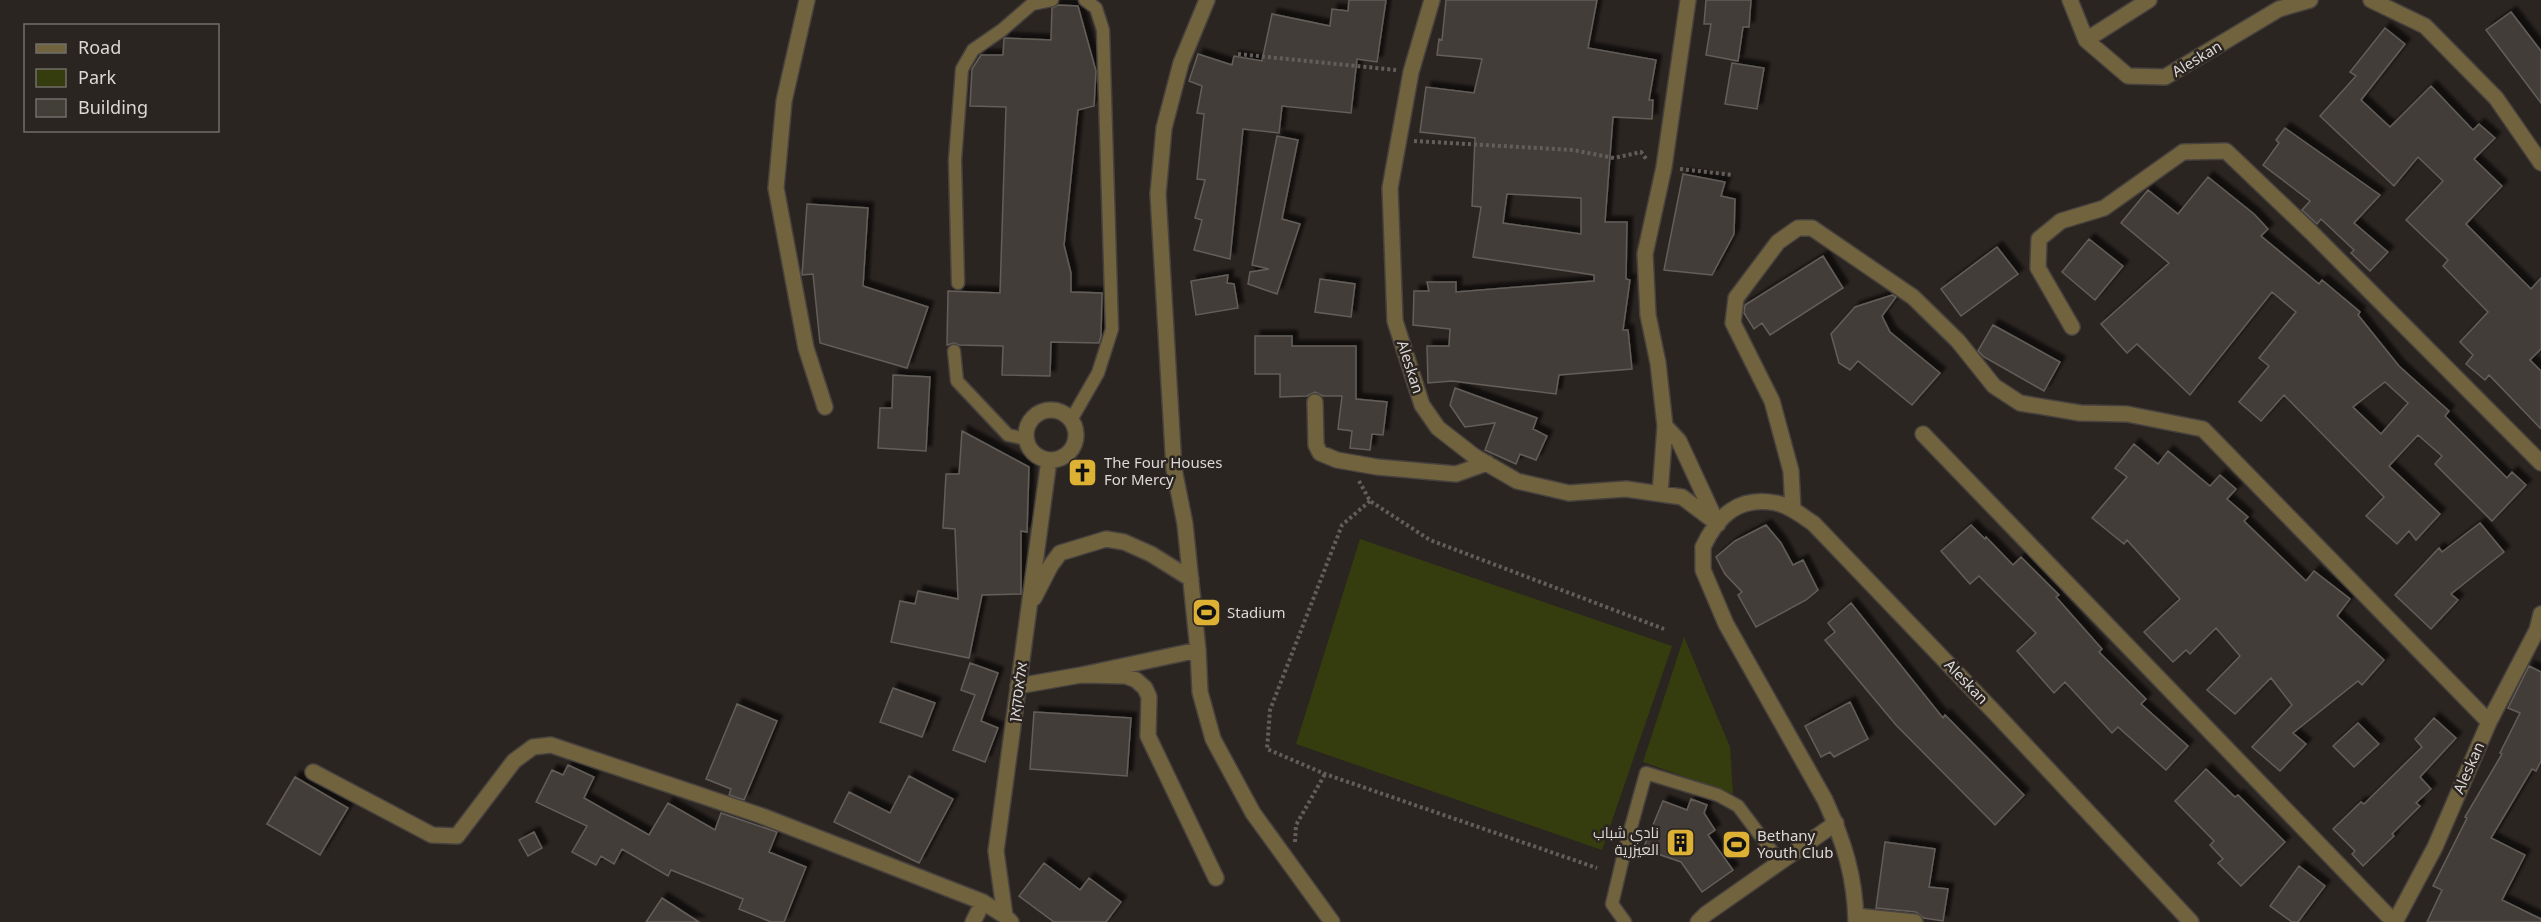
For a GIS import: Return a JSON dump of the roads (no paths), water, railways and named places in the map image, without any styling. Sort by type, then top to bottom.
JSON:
[{"type":"street","points":[[807,0],[784,101],[776,188],[806,348],[825,406]]},
{"type":"street","points":[[1207,0],[1181,63],[1167,117],[1158,194],[1174,469],[1185,524],[1200,692],[1213,739],[1253,813],[1294,873],[1332,922]]},
{"type":"street","name":"Aleskan","points":[[1432,0],[1411,72],[1389,188],[1395,321],[1422,405],[1438,428],[1517,481],[1569,493],[1626,489],[1682,497],[1718,524]]},
{"type":"street","points":[[1660,494],[1665,426],[1658,363],[1648,315],[1645,254],[1664,167],[1688,0]]},
{"type":"street","points":[[2070,0],[2086,40],[2149,0]]},
{"type":"street","name":"Aleskan","points":[[2086,40],[2128,76],[2165,77],[2279,9],[2310,0]]},
{"type":"street","points":[[2371,0],[2425,26],[2496,98],[2541,163]]},
{"type":"street","points":[[2073,327],[2038,268],[2039,239],[2061,221],[2104,208],[2183,153],[2226,151],[2311,232],[2541,463]]},
{"type":"street","points":[[1794,510],[1791,471],[1772,401],[1733,323],[1736,298],[1778,242],[1798,228],[1812,228],[1913,297],[1958,341],[1994,386],[2020,403],[2080,413],[2127,414],[2203,429],[2489,722]]},
{"type":"street","points":[[1315,402],[1316,445],[1320,453],[1348,462],[1377,467],[1456,474],[1487,463]]},
{"type":"street","points":[[1058,411],[1071,420],[1076,436],[1071,451],[1057,460],[1049,460],[1034,454],[1026,439],[1029,423],[1042,412],[1058,411]]},
{"type":"street","points":[[1665,426],[1679,441],[1718,524]]},
{"type":"street","points":[[1923,434],[2395,922]]},
{"type":"street","name":"אלאסקאן","points":[[1008,919],[996,851],[1049,460]]},
{"type":"street","name":"Aleskan","points":[[1856,919],[1852,873],[1836,823],[1726,624],[1703,570],[1703,547],[1729,510],[1745,504],[1777,502],[1813,523],[2191,922]]},
{"type":"street","points":[[1029,608],[1051,565],[1060,553],[1106,539],[1133,546],[1191,579]]},
{"type":"street","name":"Aleskan","points":[[2395,922],[2435,847],[2489,722],[2537,630],[2541,614]]},
{"type":"street","points":[[1018,686],[1198,650]]},
{"type":"street","points":[[1081,675],[1126,676],[1136,680],[1145,688],[1149,697],[1148,736],[1216,878]]},
{"type":"street","points":[[314,772],[432,836],[457,836],[514,760],[533,747],[551,745],[762,816],[983,902],[1008,919]]},
{"type":"street","points":[[1698,922],[1706,914],[1836,823]]},
{"type":"street","points":[[973,922],[983,902]]},
{"type":"street","points":[[1856,919],[1915,922]]},
{"type":"lane","points":[[958,283],[954,160],[962,69],[973,50],[1002,30],[1032,4],[1052,0]]},
{"type":"lane","points":[[1071,420],[1098,373],[1112,329],[1102,30],[1096,8],[1085,0]]},
{"type":"lane","points":[[954,351],[957,381],[1008,435],[1026,439]]},
{"type":"lane","points":[[1625,922],[1612,904],[1624,849],[1646,773],[1718,795],[1738,806],[1780,862]]},
{"type":"place","name":"The Four Houses For Mercy","points":[[1083,472]]},
{"type":"place","name":"Stadium","points":[[1206,613]]},
{"type":"place","name":"نادي شباب العيزرية","points":[[1680,842]]},
{"type":"place","name":"Bethany Youth Club","points":[[1736,845]]}]
